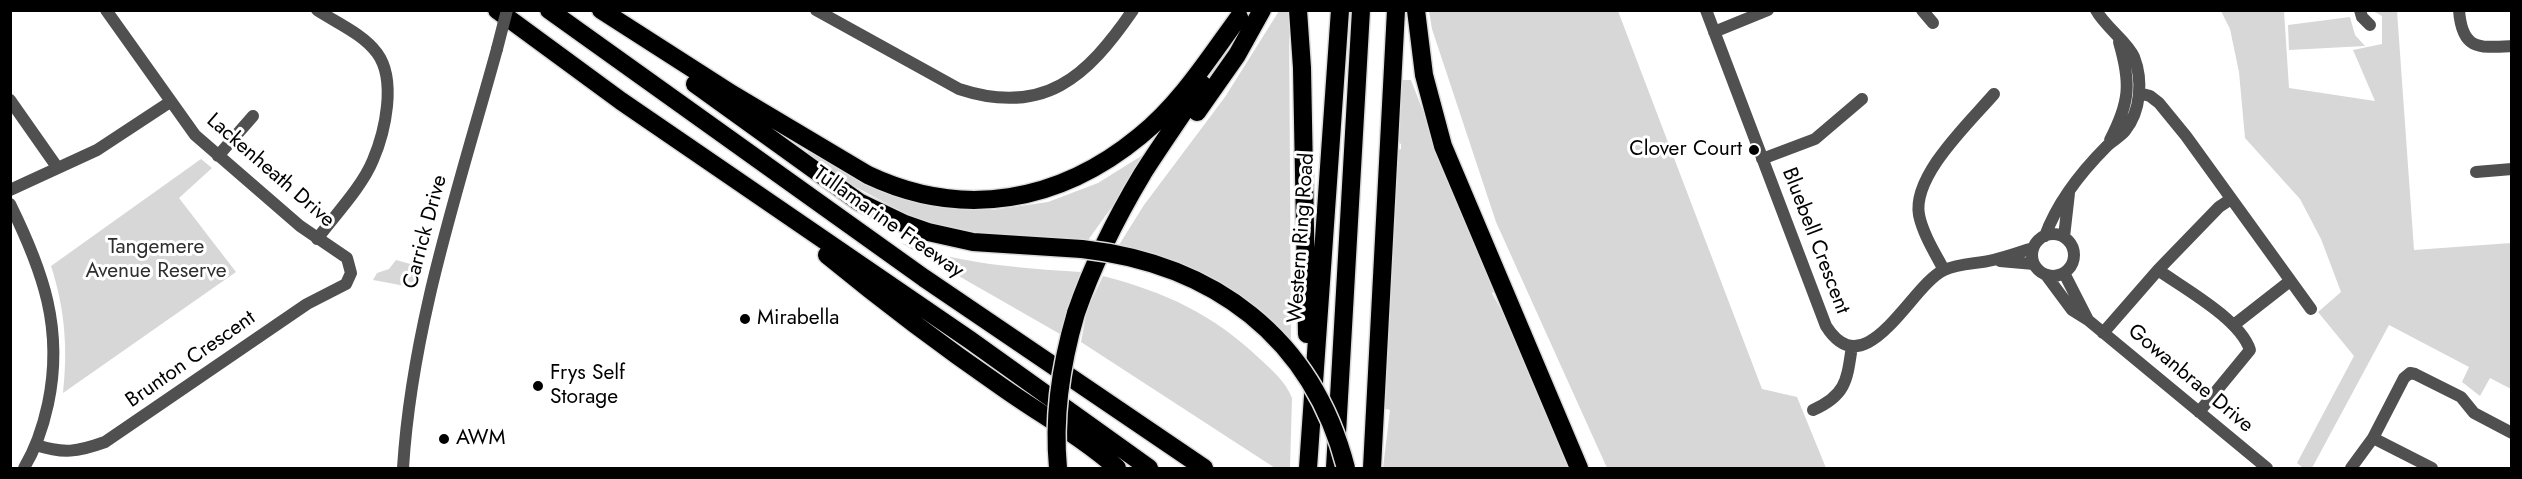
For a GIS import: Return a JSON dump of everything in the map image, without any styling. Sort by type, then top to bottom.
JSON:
[{"type":"highway","points":[[497,10],[814,244],[926,332],[1117,468]]},
{"type":"highway","name":"Tullamarine Freeway","points":[[549,10],[924,278],[1204,468]]},
{"type":"highway","points":[[595,10],[860,201],[883,214],[928,232],[973,242],[1114,253],[1167,267],[1202,283],[1249,313],[1291,356],[1321,402],[1336,435],[1346,468]]},
{"type":"highway","points":[[601,10],[732,94],[868,175],[888,184],[933,197],[993,201],[1032,194],[1066,182],[1100,164],[1141,136],[1199,73],[1241,14]]},
{"type":"highway","points":[[1117,220],[1215,88],[1262,10]]},
{"type":"highway","points":[[1298,10],[1305,215],[1308,468]]},
{"type":"highway","name":"Western Ring Road","points":[[1308,468],[1340,10]]},
{"type":"highway","points":[[1335,468],[1361,10]]},
{"type":"highway","points":[[1372,468],[1396,10]]},
{"type":"highway","points":[[1416,10],[1424,75],[1443,146],[1579,468]]},
{"type":"highway","points":[[1058,468],[1058,395],[1068,341],[1089,275],[1143,173],[1220,54],[1241,14]]},
{"type":"highway","points":[[621,101],[970,340],[1144,468]]},
{"type":"highway","points":[[1098,433],[1149,468]]},
{"type":"street","name":"Lackenheath Drive","points":[[106,10],[195,135],[317,239],[347,258],[351,268]]},
{"type":"street","points":[[317,10],[369,44],[384,67],[388,99],[373,160],[317,239]]},
{"type":"street","name":"Carrick Drive","points":[[403,468],[411,386],[420,336],[507,10]]},
{"type":"street","points":[[816,10],[959,89],[978,95],[1020,99],[1065,85],[1083,71],[1118,32],[1133,10]]},
{"type":"street","name":"Bluebell Crescent","points":[[1706,10],[1826,326],[1832,335],[1852,345]]},
{"type":"street","points":[[1714,32],[1768,10]]},
{"type":"street","points":[[1922,10],[1933,22]]},
{"type":"street","points":[[2360,10],[2370,25]]},
{"type":"street","points":[[2459,10],[2462,31],[2473,45],[2483,48],[2511,46]]},
{"type":"street","points":[[1813,411],[1828,404],[1843,386],[1852,345],[1866,344],[1877,339],[1928,280],[1944,270],[1993,260],[2033,248],[2045,236],[2059,204],[2107,146],[2124,131],[2134,113],[2139,93],[2139,74],[2133,54],[2098,12]]},
{"type":"street","points":[[2107,146],[2121,120],[2128,90],[2128,77],[2118,38]]},
{"type":"street","points":[[2139,93],[2150,96],[2159,103],[2210,167],[2311,309]]},
{"type":"street","points":[[1944,270],[1922,226],[1918,201],[1920,190],[1932,167],[1994,94]]},
{"type":"street","points":[[1762,159],[1815,139],[1862,99]]},
{"type":"street","points":[[10,100],[57,168]]},
{"type":"street","points":[[10,190],[107,144],[170,102]]},
{"type":"street","points":[[219,156],[253,116]]},
{"type":"street","points":[[2476,172],[2511,170]]},
{"type":"street","points":[[2064,237],[2070,192]]},
{"type":"street","points":[[2103,333],[2158,270],[2219,207],[2231,199]]},
{"type":"street","points":[[10,204],[39,268],[47,292],[53,330],[53,380],[36,445],[24,468]]},
{"type":"street","points":[[1993,260],[2034,264],[2046,275],[2064,273],[2072,264],[2074,252],[2064,237],[2045,236]]},
{"type":"street","points":[[2033,248],[2034,264]]},
{"type":"street","name":"Brunton Crescent","points":[[36,445],[59,452],[82,450],[105,442],[307,304],[346,284],[350,279],[351,268]]},
{"type":"street","points":[[2158,270],[2235,324],[2247,340],[2250,350],[2199,412]]},
{"type":"street","name":"Gowanbrae Drive","points":[[2064,273],[2088,320]]},
{"type":"street","name":"Gowanbrae Drive","points":[[2046,275],[2072,310],[2088,320],[2267,468]]},
{"type":"street","points":[[2235,324],[2290,281]]},
{"type":"street","points":[[2351,468],[2373,438],[2403,381],[2411,373],[2459,396],[2474,413],[2511,433]]},
{"type":"street","points":[[2373,438],[2432,468]]},
{"type":"green space","points":[[1279,11],[1289,11],[1291,343],[1253,308],[1212,280],[1169,259],[1119,245],[1144,205],[1225,97]]},
{"type":"green space","points":[[1429,11],[1618,11],[1762,389],[1797,397],[1826,468],[1607,468],[1496,222],[1432,29]]},
{"type":"green space","points":[[2221,11],[2284,11],[2289,88],[2375,101],[2353,50],[2382,44],[2382,16],[2373,11],[2397,11],[2414,250],[2511,243],[2511,389],[2490,378],[2480,396],[2462,382],[2469,367],[2389,325],[2312,468],[2303,468],[2297,463],[2354,356],[2318,312],[2341,292],[2321,239],[2300,199],[2245,138],[2239,72],[2230,29]]},
{"type":"green space","points":[[2350,17],[2355,35],[2365,46],[2289,50],[2288,25]]},
{"type":"green space","points":[[1401,80],[1411,80],[1460,207],[1498,290],[1492,293],[1518,341],[1571,468],[1383,468],[1390,410],[1382,408],[1397,150],[1401,149],[1401,144],[1397,142]]},
{"type":"green space","points":[[811,147],[865,181],[922,204],[992,210],[1048,202],[1098,183],[1154,148],[1086,243],[980,234],[921,222],[839,178],[807,153]]},
{"type":"green space","name":"Tangemere Avenue Reserve","points":[[201,159],[212,168],[179,198],[236,272],[63,393],[64,329],[51,266]]},
{"type":"green space","points":[[901,243],[968,260],[1012,267],[1081,272],[1060,334]]},
{"type":"green space","points":[[396,260],[421,267],[416,288],[373,280],[377,273],[389,269]]},
{"type":"green space","points":[[1103,276],[1168,297],[1206,317],[1242,343],[1274,372],[1292,398],[1290,468],[1275,468],[1081,342],[1087,310]]},
{"type":"place","name":"Clover Court","points":[[1754,150]]},
{"type":"place","name":"Mirabella","points":[[745,319]]},
{"type":"place","name":"Frys Self Storage","points":[[538,386]]},
{"type":"place","name":"AWM","points":[[444,439]]}]
